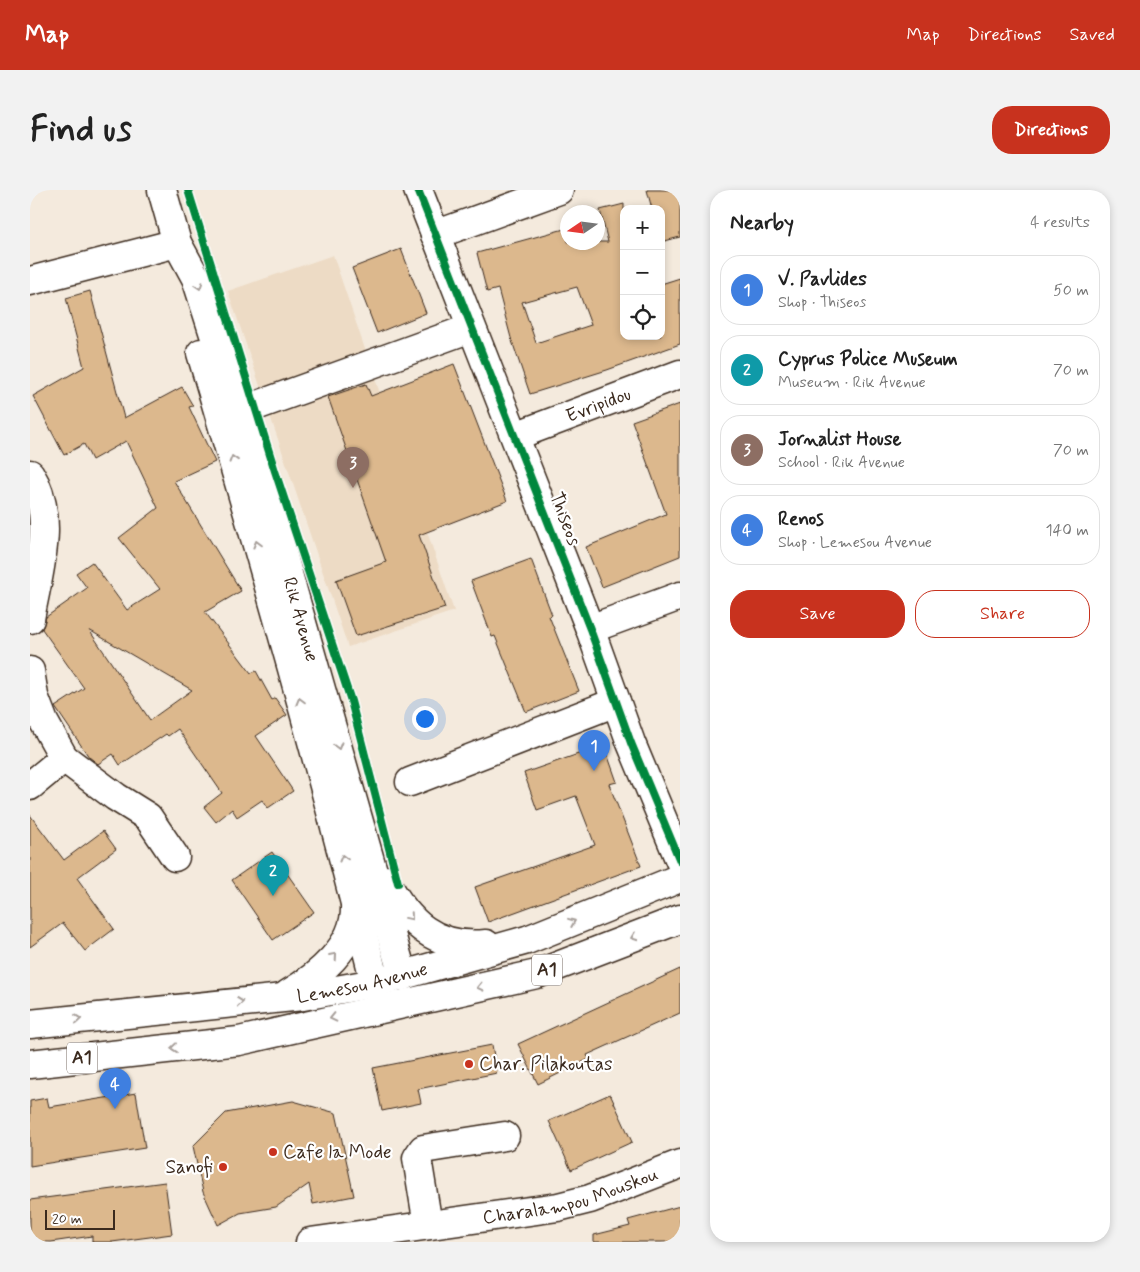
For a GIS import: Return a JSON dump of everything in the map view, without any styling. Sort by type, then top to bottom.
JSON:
[{"type":"main road","name":"Rik Avenue","points":[[162,190],[178,243],[196,278],[239,412],[367,845],[406,989]]},
{"type":"main road","name":"Thiseos","points":[[418,190],[590,629],[631,743],[680,860]]},
{"type":"main road","points":[[435,234],[559,190]]},
{"type":"main road","name":"Rik Avenue","points":[[178,243],[179,280],[247,506],[354,898],[378,995]]},
{"type":"main road","points":[[30,282],[178,243]]},
{"type":"main road","points":[[239,412],[471,328]]},
{"type":"main road","name":"Evripidou","points":[[515,436],[680,374]]},
{"type":"main road","points":[[30,474],[41,495],[44,532],[30,619]]},
{"type":"main road","points":[[590,629],[680,596]]},
{"type":"main road","points":[[30,671],[34,696],[44,722],[64,758],[116,797],[148,817],[175,857]]},
{"type":"main road","points":[[410,782],[616,702]]},
{"type":"main road","points":[[30,786],[64,758]]},
{"type":"main road","points":[[367,845],[400,906],[416,924],[436,937],[451,943],[474,945],[527,940]]},
{"type":"main road","name":"Lemesou Avenue","points":[[406,989],[680,878]]},
{"type":"main road","points":[[282,998],[305,984],[318,973],[349,938],[355,921],[354,898]]},
{"type":"main road","name":"Lemesou Avenue","points":[[30,1064],[239,1041],[378,995],[406,989],[537,974],[680,919]]},
{"type":"main road","name":"Lemesou Avenue","points":[[30,1024],[282,998],[378,995]]},
{"type":"main road","points":[[428,1225],[417,1158],[423,1149],[505,1136]]},
{"type":"main road","name":"Charalampou Mouskou","points":[[310,1242],[574,1203],[590,1199],[680,1164]]},
{"type":"shaded area","points":[[333,255],[454,611],[348,647],[228,291]]},
{"type":"building","points":[[647,190],[680,190],[680,237],[665,241],[665,205],[651,205]]},
{"type":"building","points":[[620,205],[620,340],[665,340],[665,283],[680,278],[680,344],[607,370],[530,394],[511,338],[498,289],[487,292],[477,253],[560,230],[560,250],[605,250],[605,242],[608,242],[605,230],[605,209]],"holes":[[[577,287],[591,325],[536,343],[522,302]]]},
{"type":"building","points":[[401,249],[426,313],[377,333],[352,268]]},
{"type":"building","points":[[90,291],[124,418],[182,387],[193,406],[189,407],[215,462],[174,481],[241,591],[205,612],[251,673],[256,671],[272,700],[275,698],[287,715],[256,736],[293,791],[268,808],[262,800],[237,817],[232,809],[216,822],[204,807],[222,793],[178,729],[168,736],[166,734],[120,765],[113,754],[98,764],[89,757],[55,707],[84,688],[42,629],[46,617],[87,588],[76,573],[92,562],[127,610],[160,589],[119,538],[158,508],[126,441],[92,460],[84,444],[64,455],[33,396],[84,367],[66,298]],"holes":[[[89,630],[192,690],[150,720]]]},
{"type":"building","points":[[454,364],[507,501],[419,535],[445,608],[356,636],[336,580],[386,562],[328,397],[366,384],[371,396]]},
{"type":"building","points":[[680,404],[680,556],[602,587],[586,547],[666,514],[632,421]]},
{"type":"building","points":[[531,559],[552,615],[549,616],[579,691],[526,712],[495,636],[492,637],[471,581]]},
{"type":"building","points":[[604,745],[617,782],[609,784],[641,866],[488,922],[475,887],[595,845],[576,796],[537,810],[524,773]]},
{"type":"building","points":[[30,815],[64,860],[103,831],[116,849],[77,878],[114,929],[85,951],[63,923],[30,947]]},
{"type":"building","points":[[272,852],[314,912],[273,940],[232,880]]},
{"type":"building","points":[[680,969],[680,1013],[587,1055],[589,1059],[538,1084],[518,1044]]},
{"type":"building","points":[[492,1045],[497,1073],[418,1089],[421,1103],[382,1111],[373,1068]]},
{"type":"building","points":[[136,1093],[145,1148],[30,1166],[30,1101],[47,1098],[49,1107]]},
{"type":"building","points":[[610,1094],[632,1142],[571,1170],[549,1121]]},
{"type":"building","points":[[293,1101],[336,1113],[354,1196],[313,1204],[309,1184],[276,1207],[240,1213],[218,1225],[203,1192],[193,1146],[226,1113]]},
{"type":"building","points":[[165,1182],[172,1234],[112,1242],[92,1242],[92,1236],[51,1242],[30,1242],[30,1200]]},
{"type":"building","points":[[680,1206],[680,1242],[594,1242],[594,1235],[630,1226],[628,1220]]},
{"type":"cycle path","points":[[188,190],[275,471],[351,701],[398,883]]},
{"type":"cycle path","points":[[418,190],[590,629],[631,743],[680,861]]},
{"type":"place","name":"Jornalist House","points":[[353,488]]},
{"type":"place","name":"V. Pavlides","points":[[594,771]]},
{"type":"place","name":"Cyprus Police Museum","points":[[273,896]]},
{"type":"place","name":"Char. Pilakoutas","points":[[469,1064]]},
{"type":"place","name":"Renos","points":[[115,1109]]},
{"type":"place","name":"Cafe la Mode","points":[[273,1152]]},
{"type":"place","name":"Sanofi","points":[[223,1167]]}]
